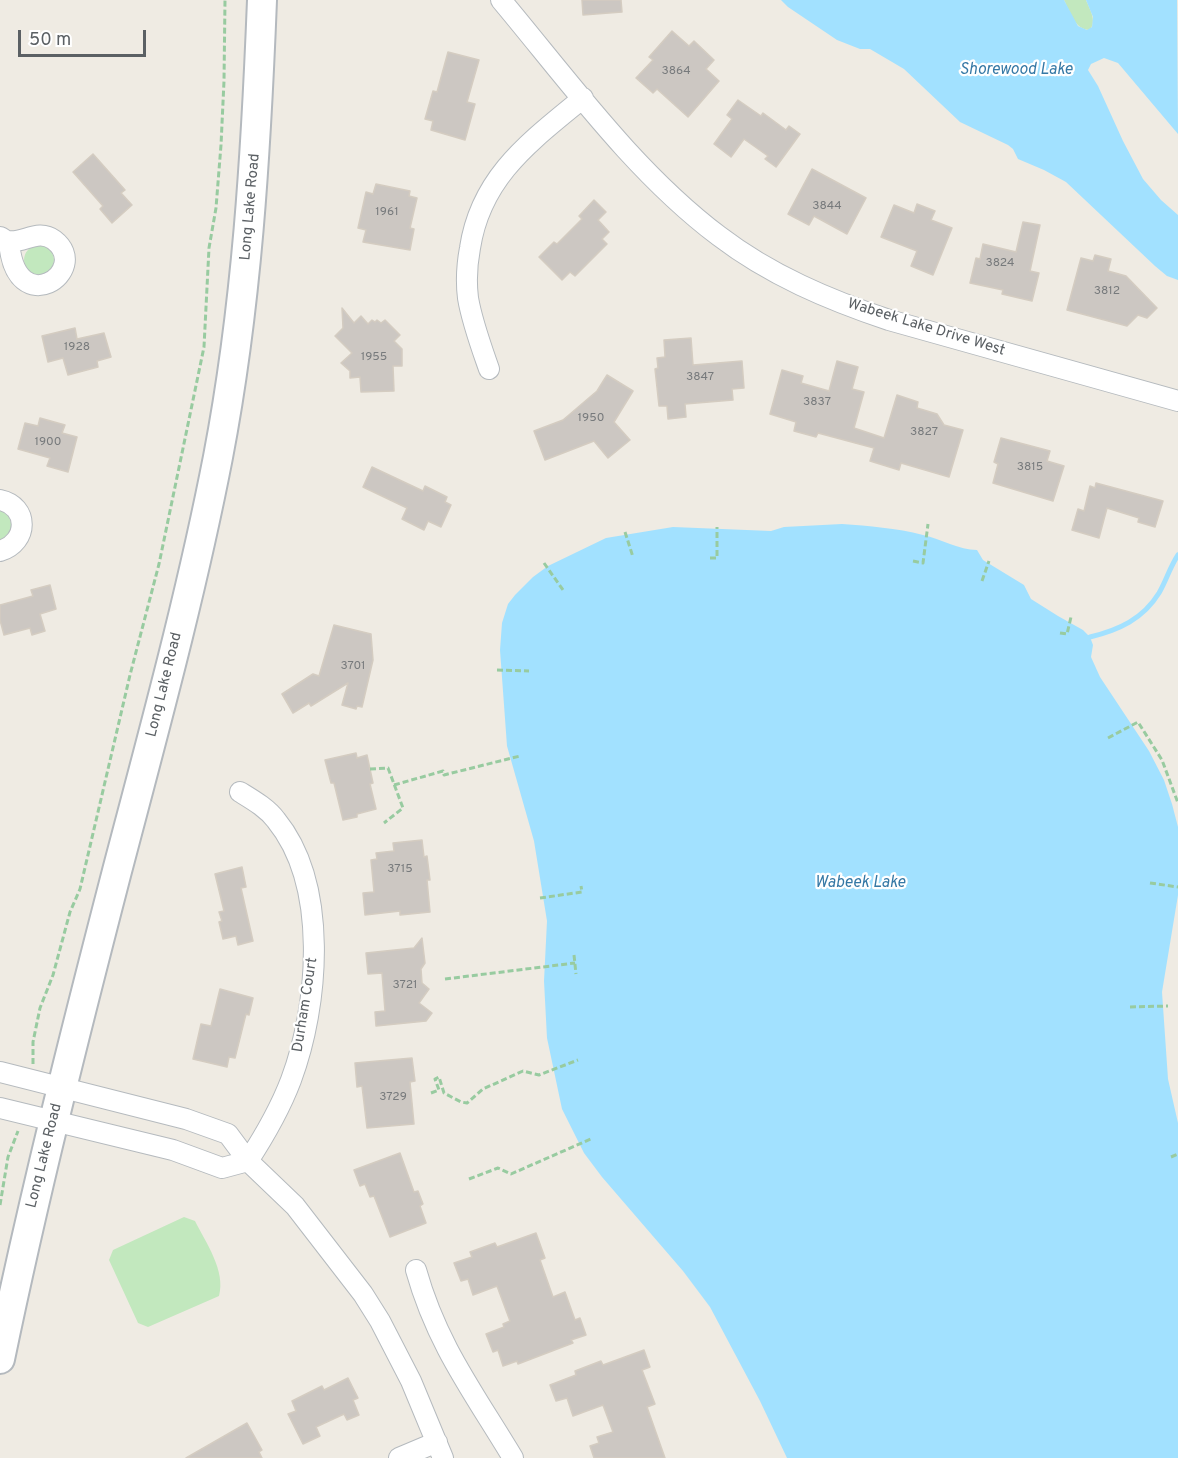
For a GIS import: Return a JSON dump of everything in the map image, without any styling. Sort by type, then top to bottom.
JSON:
[{"type":"main road","name":"Long Lake Road","points":[[0,1359],[22,1252],[153,734],[199,546],[218,455],[233,363],[250,222],[262,0]]},
{"type":"street","name":"Wabeek Lake Drive West","points":[[501,0],[647,172],[698,220],[748,257],[788,280],[850,307],[1178,401]]},
{"type":"street","points":[[489,369],[468,296],[469,254],[483,201],[505,168],[519,152],[583,98]]},
{"type":"street","points":[[0,500],[8,502],[15,508],[22,528],[15,543],[0,550]]},
{"type":"street","name":"Durham Court","points":[[240,792],[275,818],[299,857],[310,900],[314,946],[314,967],[307,1020],[292,1078],[268,1130],[248,1161]]},
{"type":"street","points":[[0,1072],[209,1126],[228,1134],[248,1161],[295,1206],[363,1294],[407,1372],[440,1450],[399,1458]]},
{"type":"street","points":[[0,1108],[173,1150],[222,1168],[248,1161]]},
{"type":"street","points":[[416,1270],[425,1301],[442,1341],[461,1376],[513,1458]]},
{"type":"path","points":[[33,1065],[33,1042],[40,1008],[53,975],[70,912],[80,889],[130,675],[159,564],[204,347],[209,248],[216,208],[224,81],[225,0]]},
{"type":"path","points":[[914,561],[923,562],[928,524]]},
{"type":"path","points":[[710,558],[717,558],[717,527]]},
{"type":"path","points":[[625,532],[633,557]]},
{"type":"path","points":[[982,581],[989,561]]},
{"type":"path","points":[[544,563],[563,590]]},
{"type":"path","points":[[1060,633],[1067,634],[1071,617]]},
{"type":"path","points":[[497,670],[529,671]]},
{"type":"path","points":[[1107,738],[1138,722],[1162,759],[1178,803]]},
{"type":"path","points":[[394,785],[443,771],[444,774],[520,756]]},
{"type":"path","points":[[370,769],[388,768],[403,808],[384,823]]},
{"type":"path","points":[[1150,883],[1178,888]]},
{"type":"path","points":[[540,898],[582,892],[581,885]]},
{"type":"path","points":[[574,955],[576,974]]},
{"type":"path","points":[[446,979],[574,963]]},
{"type":"path","points":[[1130,1006],[1168,1006]]},
{"type":"path","points":[[431,1093],[439,1090],[435,1079],[439,1077],[444,1094],[467,1103],[483,1089],[523,1071],[539,1076],[578,1060]]},
{"type":"path","points":[[0,1205],[8,1157],[19,1130]]},
{"type":"path","points":[[469,1179],[498,1167],[512,1174],[593,1138]]},
{"type":"path","points":[[1171,1157],[1178,1154]]},
{"type":"green space","points":[[1064,0],[1086,0],[1093,19],[1090,30],[1077,24]]},
{"type":"green space","points":[[39,245],[50,249],[54,260],[50,271],[39,275],[28,271],[24,260],[28,249]]},
{"type":"green space","points":[[0,510],[8,514],[12,526],[8,536],[0,541]]},
{"type":"green space","points":[[184,1217],[195,1221],[214,1257],[220,1277],[219,1296],[148,1327],[138,1323],[109,1260],[113,1250]]},
{"type":"water","name":"Shorewood Lake","points":[[781,0],[1064,0],[1078,26],[1087,30],[1092,27],[1093,17],[1086,0],[1177,0],[1178,134],[1118,63],[1104,58],[1091,64],[1088,70],[1143,179],[1178,215],[1178,280],[1167,276],[1155,266],[1066,182],[1018,159],[1008,145],[960,122],[904,69],[870,49],[860,49],[837,40]]},
{"type":"water","name":"Wabeek Lake","points":[[842,524],[903,531],[977,550],[983,560],[1024,585],[1031,599],[1083,630],[1090,637],[1093,645],[1091,657],[1100,677],[1149,751],[1164,780],[1178,827],[1178,895],[1162,992],[1168,1079],[1178,1123],[1178,1458],[787,1458],[760,1401],[710,1307],[683,1271],[584,1153],[562,1109],[547,1038],[544,981],[547,921],[534,841],[507,746],[500,650],[502,623],[508,604],[533,577],[548,566],[606,538],[673,527],[771,531],[784,527]]},
{"type":"building","points":[[582,0],[621,0],[622,12],[583,15]]},
{"type":"building","points":[[672,31],[689,46],[694,41],[714,60],[706,69],[719,81],[688,117],[657,89],[653,93],[636,78],[653,60],[649,57]]},
{"type":"building","points":[[448,52],[479,60],[467,102],[475,104],[465,140],[431,130],[433,121],[425,119],[433,91],[437,92]]},
{"type":"building","points":[[738,100],[761,116],[763,113],[786,130],[789,126],[800,134],[776,167],[765,159],[768,156],[744,139],[731,157],[714,144],[732,119],[727,115]]},
{"type":"building","points":[[93,154],[125,190],[121,193],[132,205],[112,223],[100,209],[103,206],[73,172]]},
{"type":"building","points":[[812,169],[866,198],[847,234],[814,216],[809,225],[788,214]]},
{"type":"building","points":[[376,184],[410,191],[409,196],[417,198],[410,228],[414,229],[410,250],[363,242],[366,230],[358,228],[366,192],[373,194]]},
{"type":"building","points":[[594,200],[606,212],[598,220],[609,232],[602,239],[607,244],[575,276],[570,272],[562,280],[539,257],[554,242],[557,244],[582,219],[579,216]]},
{"type":"building","points":[[917,204],[935,211],[931,220],[952,228],[933,275],[911,266],[917,251],[881,237],[894,205],[914,213]]},
{"type":"building","points":[[1023,222],[1040,225],[1030,271],[1039,273],[1032,301],[1002,294],[1003,290],[970,283],[976,258],[980,259],[983,244],[1016,252]]},
{"type":"building","points":[[1095,255],[1111,259],[1108,271],[1126,276],[1157,308],[1147,318],[1138,315],[1127,326],[1067,310],[1081,258],[1093,261]]},
{"type":"building","points":[[342,308],[354,323],[361,316],[368,324],[372,320],[381,323],[385,320],[400,335],[394,341],[402,349],[402,366],[393,366],[394,391],[361,392],[360,377],[350,378],[350,371],[341,363],[352,353],[335,336],[343,328]]},
{"type":"building","points":[[75,328],[77,339],[104,333],[111,357],[97,361],[98,367],[68,375],[63,358],[48,362],[42,336]]},
{"type":"building","points":[[691,338],[693,365],[742,361],[744,388],[732,389],[733,400],[685,404],[686,417],[668,419],[667,406],[659,406],[655,369],[658,368],[657,358],[665,357],[664,340]]},
{"type":"building","points":[[837,361],[858,367],[852,389],[864,392],[854,428],[884,438],[897,395],[918,402],[917,408],[937,414],[944,425],[963,430],[949,477],[901,463],[899,470],[870,461],[874,448],[818,433],[816,437],[794,431],[796,422],[770,414],[782,370],[803,376],[801,383],[829,391]]},
{"type":"building","points":[[607,375],[633,391],[614,422],[630,440],[608,458],[594,441],[545,460],[534,431],[563,420],[597,391]]},
{"type":"building","points":[[40,418],[65,425],[62,433],[77,437],[68,472],[47,466],[50,458],[18,449],[25,423],[38,426]]},
{"type":"building","points":[[1001,438],[1050,451],[1047,461],[1064,466],[1053,501],[993,483],[998,464],[994,462]]},
{"type":"building","points":[[372,467],[423,491],[425,486],[447,497],[445,502],[451,505],[441,527],[428,521],[424,530],[402,519],[407,508],[363,487]]},
{"type":"building","points":[[1096,483],[1163,501],[1155,527],[1138,522],[1139,518],[1107,508],[1099,538],[1072,530],[1078,509],[1084,511],[1090,486],[1095,488]]},
{"type":"building","points":[[50,585],[56,609],[40,614],[45,631],[32,635],[30,628],[4,635],[0,620],[0,605],[33,596],[31,590]]},
{"type":"building","points":[[334,625],[371,634],[373,660],[362,707],[357,706],[356,709],[342,705],[348,683],[311,706],[309,703],[293,713],[282,694],[313,674],[319,676]]},
{"type":"building","points":[[356,753],[357,758],[367,755],[373,783],[370,784],[376,809],[343,820],[334,783],[331,783],[325,760]]},
{"type":"building","points":[[422,840],[430,880],[427,880],[430,912],[400,915],[400,911],[365,915],[363,893],[374,892],[371,860],[377,859],[376,853],[394,851],[393,843]]},
{"type":"building","points":[[242,867],[246,887],[241,888],[253,941],[238,945],[236,936],[223,939],[219,912],[224,911],[215,874]]},
{"type":"building","points":[[422,938],[425,963],[421,969],[422,983],[429,989],[419,1003],[432,1013],[426,1021],[376,1026],[375,1012],[385,1011],[382,973],[368,974],[366,953],[414,948]]},
{"type":"building","points":[[220,989],[253,998],[249,1015],[246,1014],[235,1058],[229,1057],[227,1067],[193,1059],[201,1024],[211,1026]]},
{"type":"building","points":[[412,1058],[415,1081],[410,1082],[414,1124],[367,1128],[362,1086],[357,1087],[355,1063]]},
{"type":"building","points":[[400,1153],[414,1192],[418,1191],[423,1204],[420,1206],[426,1223],[390,1237],[374,1196],[370,1197],[365,1184],[360,1186],[354,1170]]},
{"type":"building","points":[[536,1233],[545,1258],[540,1260],[553,1297],[565,1292],[575,1320],[580,1318],[586,1335],[571,1340],[573,1343],[518,1364],[517,1361],[503,1366],[498,1350],[493,1352],[486,1334],[504,1327],[503,1324],[510,1321],[497,1286],[473,1295],[468,1279],[461,1281],[454,1263],[472,1257],[470,1252],[495,1243],[497,1247]]},
{"type":"building","points":[[644,1350],[650,1367],[642,1370],[655,1404],[647,1407],[665,1458],[594,1458],[590,1446],[599,1443],[597,1437],[613,1432],[603,1405],[573,1416],[567,1398],[556,1401],[550,1385],[576,1375],[575,1371],[601,1361],[603,1365]]},
{"type":"building","points":[[348,1378],[358,1398],[353,1400],[359,1415],[347,1420],[344,1414],[316,1427],[320,1436],[303,1444],[288,1414],[296,1411],[292,1401],[322,1386],[324,1390]]},
{"type":"building","points":[[247,1423],[262,1450],[259,1452],[262,1458],[186,1458]]},
{"type":"waterway","points":[[1090,637],[1120,627],[1146,610],[1159,593],[1178,555]]}]
